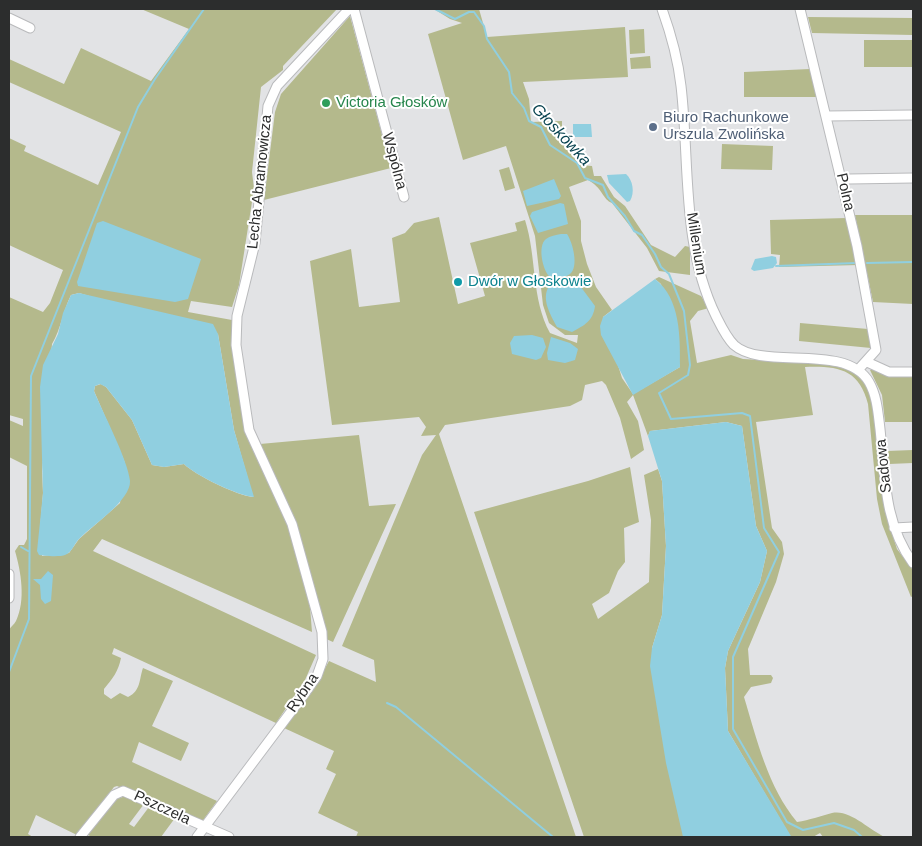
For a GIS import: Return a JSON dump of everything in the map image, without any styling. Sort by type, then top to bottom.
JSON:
[{"type":"street","name":"Lecha Abramowicza","points":[[292,524],[249,430],[236,345],[237,324],[255,243],[268,106],[277,86],[349,9]]},
{"type":"street","name":"Wspólna","points":[[354,9],[404,197]]},
{"type":"street","name":"Millenium","points":[[662,9],[677,58],[681,84],[690,211],[696,262],[703,287],[722,328],[733,344],[747,352],[838,362],[858,370]]},
{"type":"street","name":"Polna","points":[[800,9],[857,246],[876,350],[867,362]]},
{"type":"street","points":[[9,18],[30,28]]},
{"type":"street","points":[[826,116],[913,115]]},
{"type":"street","points":[[842,181],[849,178],[913,178]]},
{"type":"street","points":[[858,370],[867,362],[889,372],[913,372]]},
{"type":"street","name":"Sadowa","points":[[858,370],[872,387],[876,402],[888,506],[901,546],[913,563]]},
{"type":"street","name":"Rybna","points":[[197,837],[305,693],[317,676],[323,659],[322,632],[292,524]]},
{"type":"street","points":[[894,528],[913,527]]},
{"type":"street","points":[[9,574],[9,598]]},
{"type":"street","name":"Pszczela","points":[[80,837],[114,795],[123,791],[229,837]]},
{"type":"green space","points":[[141,9],[337,9],[283,66],[283,70],[261,87],[252,172],[254,189],[239,285],[232,307],[191,301],[188,312],[232,320],[235,371],[246,434],[287,523],[310,607],[312,632],[102,539],[93,551],[316,655],[305,680],[276,723],[114,648],[112,654],[121,658],[115,675],[104,689],[104,694],[111,699],[120,693],[128,697],[137,688],[143,668],[173,681],[152,726],[189,743],[181,761],[139,742],[132,762],[217,801],[201,823],[117,786],[114,787],[77,835],[36,815],[28,834],[33,837],[9,837],[9,630],[19,613],[22,595],[21,577],[15,551],[19,545],[24,545],[27,539],[27,466],[9,457],[9,420],[23,426],[23,419],[9,415],[9,297],[43,312],[50,303],[63,270],[9,245],[9,138],[26,146],[24,151],[98,185],[121,132],[9,82],[9,59],[64,84],[81,48],[151,81],[189,29]],"holes":[[[79,293],[218,334],[234,430],[253,497],[237,493],[217,484],[197,474],[184,464],[164,467],[152,465],[132,420],[106,387],[101,384],[95,386],[94,391],[125,463],[120,503],[79,539],[69,553],[42,556],[40,529],[43,493],[42,471],[52,344],[71,295]]]},
{"type":"green space","points":[[434,9],[479,9],[487,37],[625,27],[628,77],[523,82],[529,99],[531,122],[562,121],[562,139],[579,165],[592,166],[594,176],[601,176],[614,197],[625,206],[651,245],[675,257],[685,246],[690,247],[690,275],[659,271],[647,248],[612,203],[606,199],[593,183],[588,180],[569,187],[581,221],[581,241],[587,264],[596,287],[612,310],[603,317],[622,378],[633,394],[680,367],[661,284],[655,279],[659,277],[701,296],[709,308],[698,311],[690,321],[697,363],[731,355],[743,359],[829,364],[854,372],[863,379],[872,399],[887,518],[897,549],[913,570],[913,596],[911,597],[882,524],[877,499],[868,404],[864,392],[859,383],[846,372],[828,367],[805,367],[813,415],[756,422],[772,528],[782,542],[784,554],[776,582],[748,649],[750,675],[771,675],[773,678],[771,683],[751,687],[744,697],[764,762],[778,794],[797,822],[832,813],[846,814],[885,837],[823,837],[820,833],[813,837],[788,837],[790,836],[728,731],[725,668],[728,651],[760,582],[767,551],[756,526],[742,426],[726,422],[650,431],[648,436],[633,395],[627,402],[638,421],[644,450],[631,459],[620,418],[606,385],[602,381],[585,385],[582,400],[570,406],[445,425],[439,434],[576,837],[356,837],[358,832],[318,813],[336,774],[326,769],[334,751],[284,728],[313,690],[329,661],[376,682],[374,660],[342,646],[422,455],[436,435],[421,436],[426,427],[419,417],[332,425],[310,261],[351,249],[359,307],[400,302],[392,238],[405,233],[414,223],[439,217],[458,304],[485,296],[470,243],[517,231],[515,223],[525,220],[529,234],[537,292],[544,320],[550,333],[577,343],[578,335],[565,335],[549,323],[543,305],[535,236],[506,146],[463,160],[428,34],[462,23],[450,19]]},
{"type":"green space","name":"Victoria Głosków","points":[[350,16],[391,168],[264,200],[275,112],[281,94]]},
{"type":"green space","points":[[808,17],[913,18],[913,35],[812,33]]},
{"type":"green space","points":[[644,29],[645,53],[630,54],[629,30]]},
{"type":"green space","points":[[864,40],[913,40],[913,67],[864,67]]},
{"type":"green space","points":[[650,56],[651,68],[631,69],[630,58]]},
{"type":"green space","points":[[810,69],[817,97],[744,97],[744,72]]},
{"type":"green space","points":[[722,144],[773,146],[772,170],[721,169]]},
{"type":"green space","points":[[509,167],[515,188],[505,191],[499,170]]},
{"type":"green space","points":[[855,215],[913,215],[913,304],[873,302]]},
{"type":"green space","points":[[847,218],[859,265],[779,267],[780,255],[771,254],[770,220]]},
{"type":"green space","points":[[800,323],[868,329],[871,348],[799,341]]},
{"type":"green space","points":[[870,370],[913,375],[913,422],[885,422],[882,395]]},
{"type":"green space","points":[[359,435],[369,506],[396,504],[333,642],[324,638],[322,618],[260,444]]},
{"type":"green space","points":[[913,450],[913,463],[889,464],[887,451]]},
{"type":"green space","points":[[630,467],[639,522],[624,528],[625,562],[618,571],[609,593],[592,604],[598,619],[649,582],[651,520],[644,475],[658,469],[662,481],[666,546],[662,615],[652,648],[684,837],[584,837],[474,512],[588,481]]},
{"type":"green space","points":[[126,796],[144,804],[129,824],[134,827],[149,807],[175,818],[161,837],[92,837],[88,835],[116,799]]},
{"type":"water","points":[[573,124],[591,124],[592,137],[573,137]]},
{"type":"water","points":[[626,174],[632,183],[633,191],[632,198],[627,202],[609,183],[607,175]]},
{"type":"water","points":[[554,179],[561,196],[559,199],[527,206],[523,191]]},
{"type":"water","points":[[560,203],[564,204],[568,224],[538,233],[530,216],[532,212]]},
{"type":"water","points":[[103,221],[201,259],[188,299],[175,302],[78,286],[77,282],[97,223]]},
{"type":"water","points":[[567,234],[573,249],[575,261],[573,271],[565,277],[549,276],[543,264],[541,252],[543,242],[551,236]]},
{"type":"water","points":[[776,257],[777,263],[773,268],[754,271],[751,269],[755,259]]},
{"type":"water","points":[[575,279],[595,306],[588,322],[572,332],[557,327],[547,306],[546,296],[549,286]]},
{"type":"water","points":[[655,279],[664,287],[674,308],[679,332],[680,367],[633,395],[601,335],[600,326],[603,317]]},
{"type":"water","points":[[79,293],[213,324],[218,334],[234,430],[254,497],[238,493],[217,484],[197,474],[184,464],[164,467],[152,465],[132,420],[106,387],[100,384],[95,386],[94,391],[125,461],[130,481],[129,488],[118,504],[80,538],[67,554],[63,556],[39,555],[37,551],[43,493],[40,387],[43,365],[58,334],[63,313],[71,295]]},
{"type":"water","points":[[532,335],[543,338],[546,347],[541,358],[536,360],[512,354],[510,343],[514,336]]},
{"type":"water","points":[[551,337],[570,343],[578,349],[575,360],[565,363],[548,360],[547,353]]},
{"type":"water","points":[[726,422],[742,426],[756,526],[767,551],[760,582],[728,651],[725,668],[728,731],[791,836],[788,837],[683,837],[666,763],[650,666],[652,648],[662,615],[666,546],[662,481],[648,436],[650,431]]},
{"type":"water","points":[[48,571],[53,575],[51,601],[45,604],[41,599],[40,585],[33,579],[41,579]]},
{"type":"waterway","points":[[9,672],[29,619],[31,376],[138,107],[155,79],[204,9]]},
{"type":"waterway","name":"Głoskówka","points":[[435,9],[455,19],[469,12],[474,12],[484,26],[487,39],[509,72],[512,93],[524,108],[529,121],[541,127],[550,145],[577,163],[585,178],[603,185],[608,197],[625,216],[634,231],[642,235],[661,267],[669,274],[684,311],[690,365],[688,375],[659,393],[671,419],[742,413],[750,416],[764,528],[779,552],[733,657],[733,729],[787,822],[803,830],[834,823],[854,830],[862,837]]},
{"type":"waterway","points":[[867,263],[913,262]]},
{"type":"waterway","points":[[776,266],[856,263]]},
{"type":"waterway","points":[[21,547],[28,551]]},
{"type":"waterway","points":[[387,703],[396,707],[553,837]]},
{"type":"place","name":"Victoria Głosków","points":[[326,103]]},
{"type":"place","name":"Biuro Rachunkowe Urszula Zwolińska","points":[[653,127]]},
{"type":"place","name":"Dwór w Głoskowie","points":[[458,282]]}]
